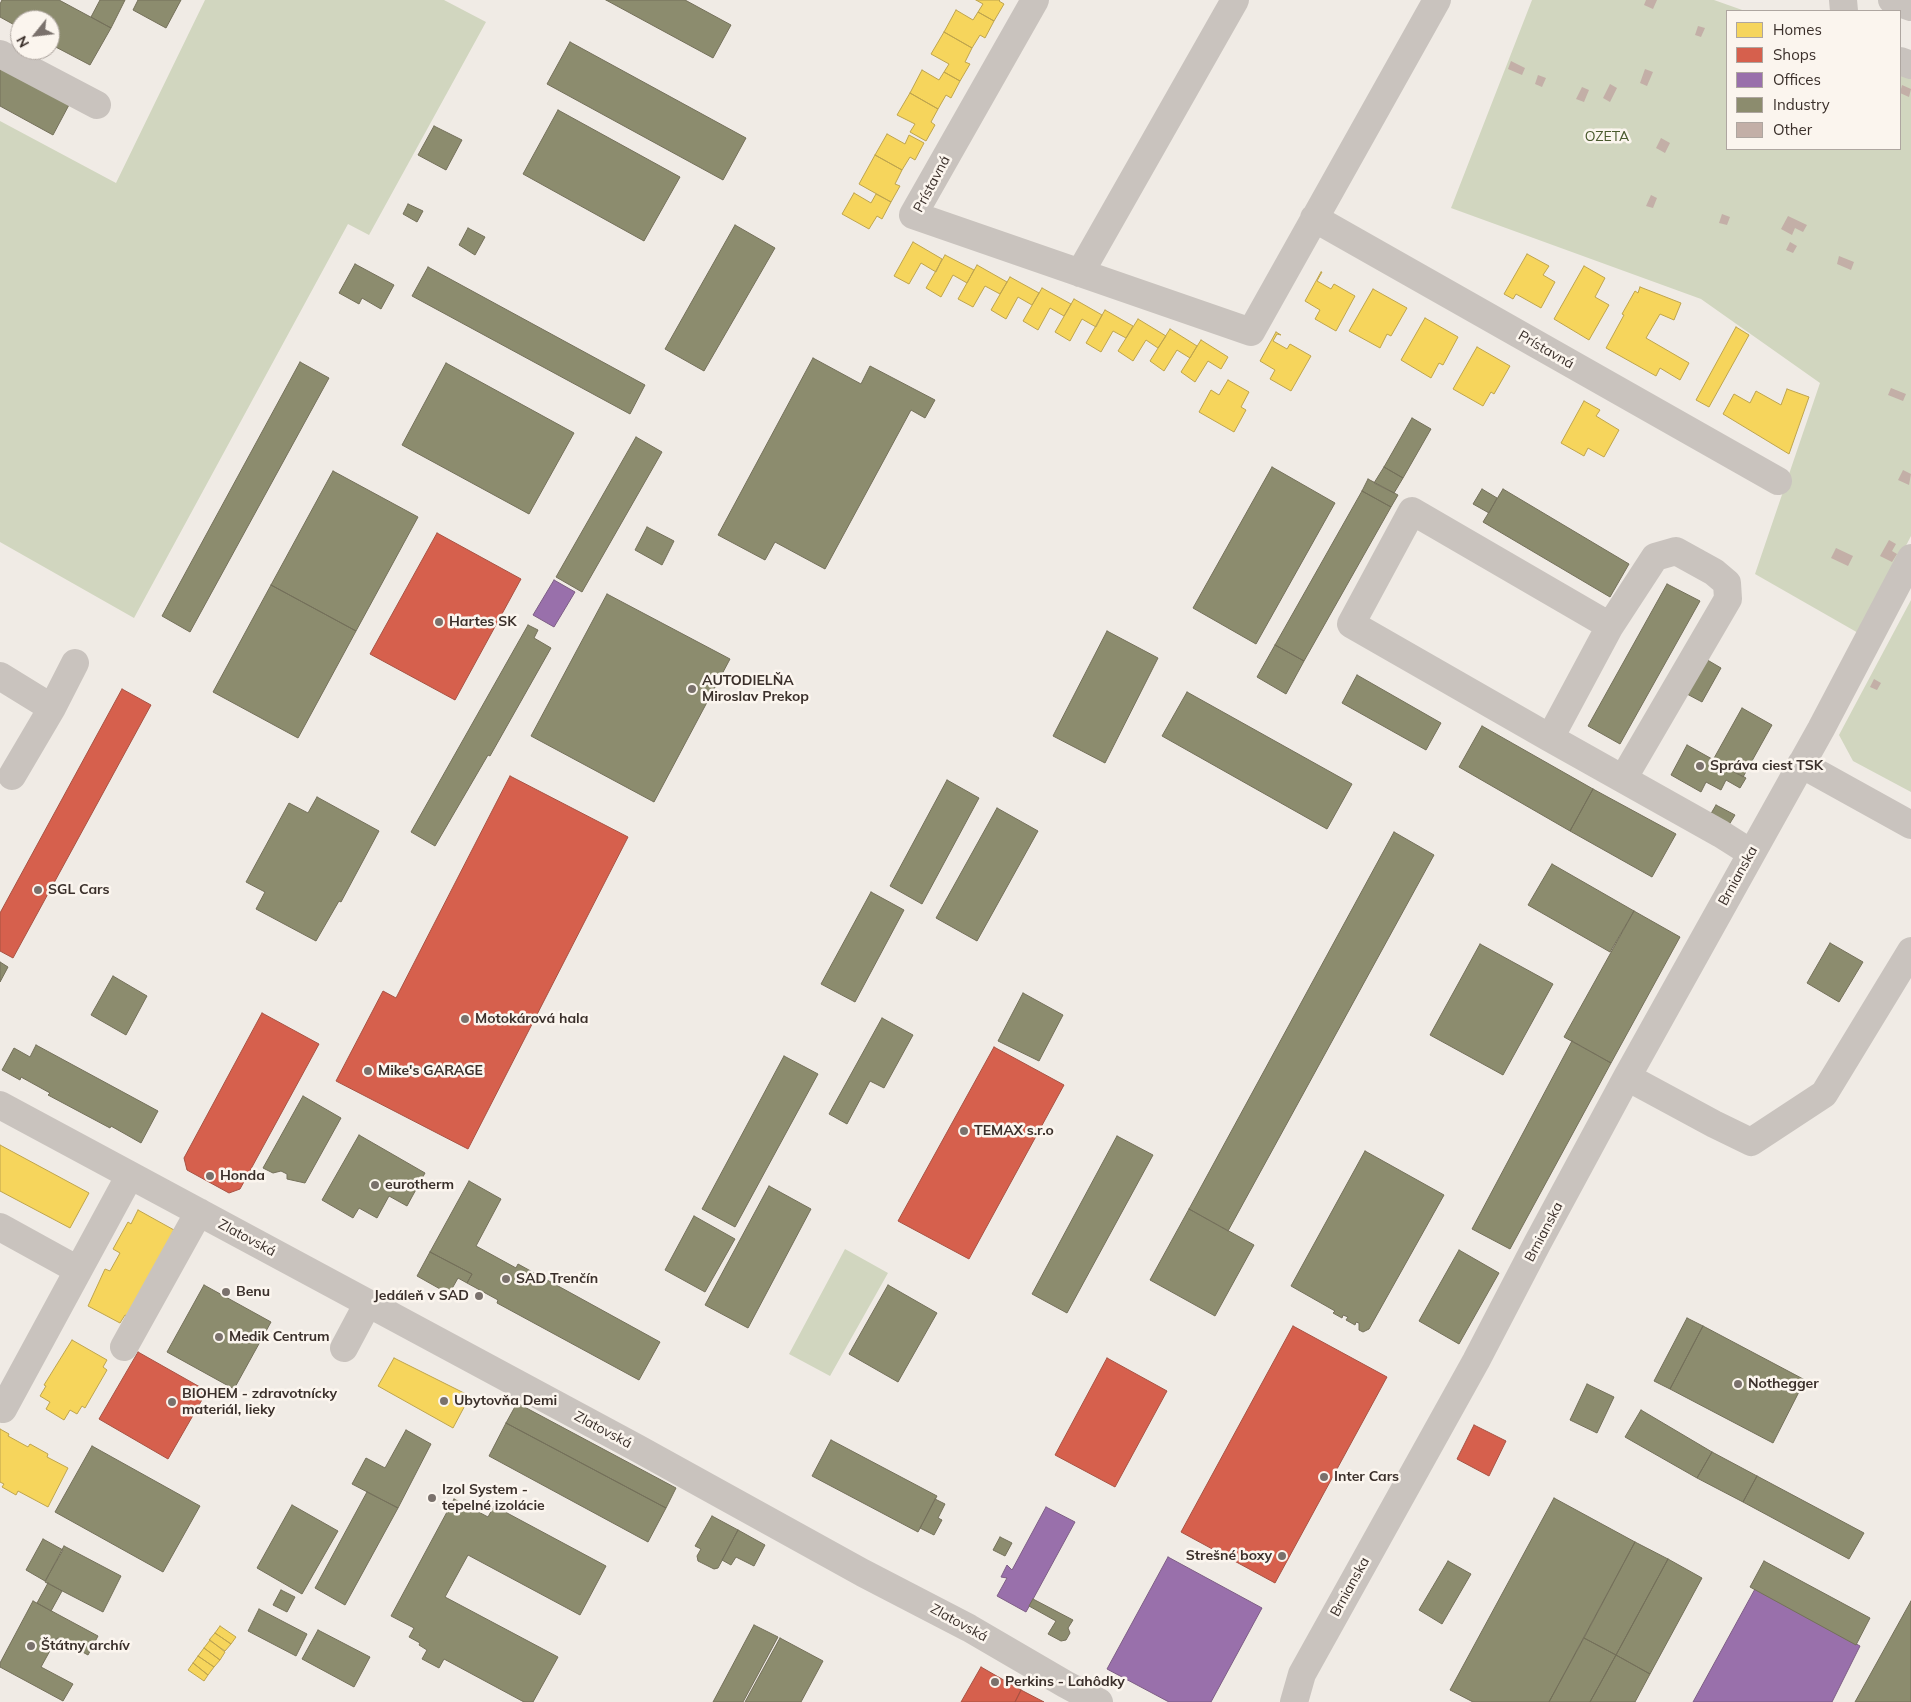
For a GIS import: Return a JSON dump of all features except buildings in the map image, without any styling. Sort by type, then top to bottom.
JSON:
[{"type":"street","name":"Prístavná","points":[[1035,0],[913,215],[1251,332],[1437,0]]},
{"type":"street","points":[[1080,273],[1235,0]]},
{"type":"street","points":[[1892,0],[1911,7]]},
{"type":"street","points":[[0,54],[97,106]]},
{"type":"street","name":"Prístavná","points":[[1314,218],[1778,481]]},
{"type":"street","points":[[1610,626],[1412,511],[1351,624],[1751,853]]},
{"type":"street","points":[[1550,738],[1610,626],[1655,557],[1676,552],[1714,572],[1727,583],[1728,599],[1623,779]]},
{"type":"street","name":"Brnianska","points":[[1294,1702],[1302,1674],[1476,1361],[1627,1077],[1801,764],[1911,558]]},
{"type":"street","points":[[12,776],[52,708],[75,663]]},
{"type":"street","points":[[0,676],[52,708]]},
{"type":"street","points":[[1801,764],[1911,825]]},
{"type":"street","points":[[1627,1077],[1751,1142],[1824,1094],[1911,951]]},
{"type":"street","name":"Zlatovská","points":[[0,1105],[637,1448],[863,1573],[961,1623],[1099,1702]]},
{"type":"street","points":[[0,1407],[3,1409],[130,1175]]},
{"type":"street","points":[[124,1347],[200,1212]]},
{"type":"street","points":[[0,1227],[78,1270]]},
{"type":"street","points":[[344,1348],[368,1303]]},
{"type":"green space","points":[[205,0],[444,0],[486,22],[369,235],[348,224],[134,618],[0,542],[0,121],[116,183]]},
{"type":"green space","name":"OZETA","points":[[1532,0],[1714,0],[1742,10],[1726,10],[1726,150],[1901,150],[1901,68],[1911,72],[1911,536],[1860,634],[1755,574],[1820,383],[1701,299],[1451,208]]},
{"type":"green space","points":[[1911,600],[1911,792],[1853,761],[1839,735]]},
{"type":"green space","points":[[845,1249],[888,1273],[830,1376],[789,1354]]},
{"type":"place","name":"Hartes SK","points":[[439,622]]},
{"type":"place","name":"AUTODIELŇA Miroslav Prekop","points":[[692,689]]},
{"type":"place","name":"Správa ciest TSK","points":[[1700,766]]},
{"type":"place","name":"SGL Cars","points":[[38,890]]},
{"type":"place","name":"Motokárová hala","points":[[465,1019]]},
{"type":"place","name":"Mike's GARAGE","points":[[368,1071]]},
{"type":"place","name":"TEMAX s.r.o","points":[[964,1131]]},
{"type":"place","name":"Honda","points":[[210,1176]]},
{"type":"place","name":"eurotherm","points":[[375,1185]]},
{"type":"place","name":"SAD Trenčín","points":[[506,1279]]},
{"type":"place","name":"Benu","points":[[226,1292]]},
{"type":"place","name":"Jedáleň v SAD","points":[[479,1296]]},
{"type":"place","name":"Medik Centrum","points":[[219,1337]]},
{"type":"place","name":"Nothegger","points":[[1738,1384]]},
{"type":"place","name":"Ubytovňa Demi","points":[[444,1401]]},
{"type":"place","name":"BIOHEM - zdravotnícky materiál, lieky","points":[[172,1402]]},
{"type":"place","name":"Inter Cars","points":[[1324,1477]]},
{"type":"place","name":"Izol System - tepelné izolácie","points":[[432,1498]]},
{"type":"place","name":"Strešné boxy","points":[[1282,1556]]},
{"type":"place","name":"Štátny archív","points":[[31,1646]]},
{"type":"place","name":"Perkins - Lahôdky","points":[[995,1682]]}]
